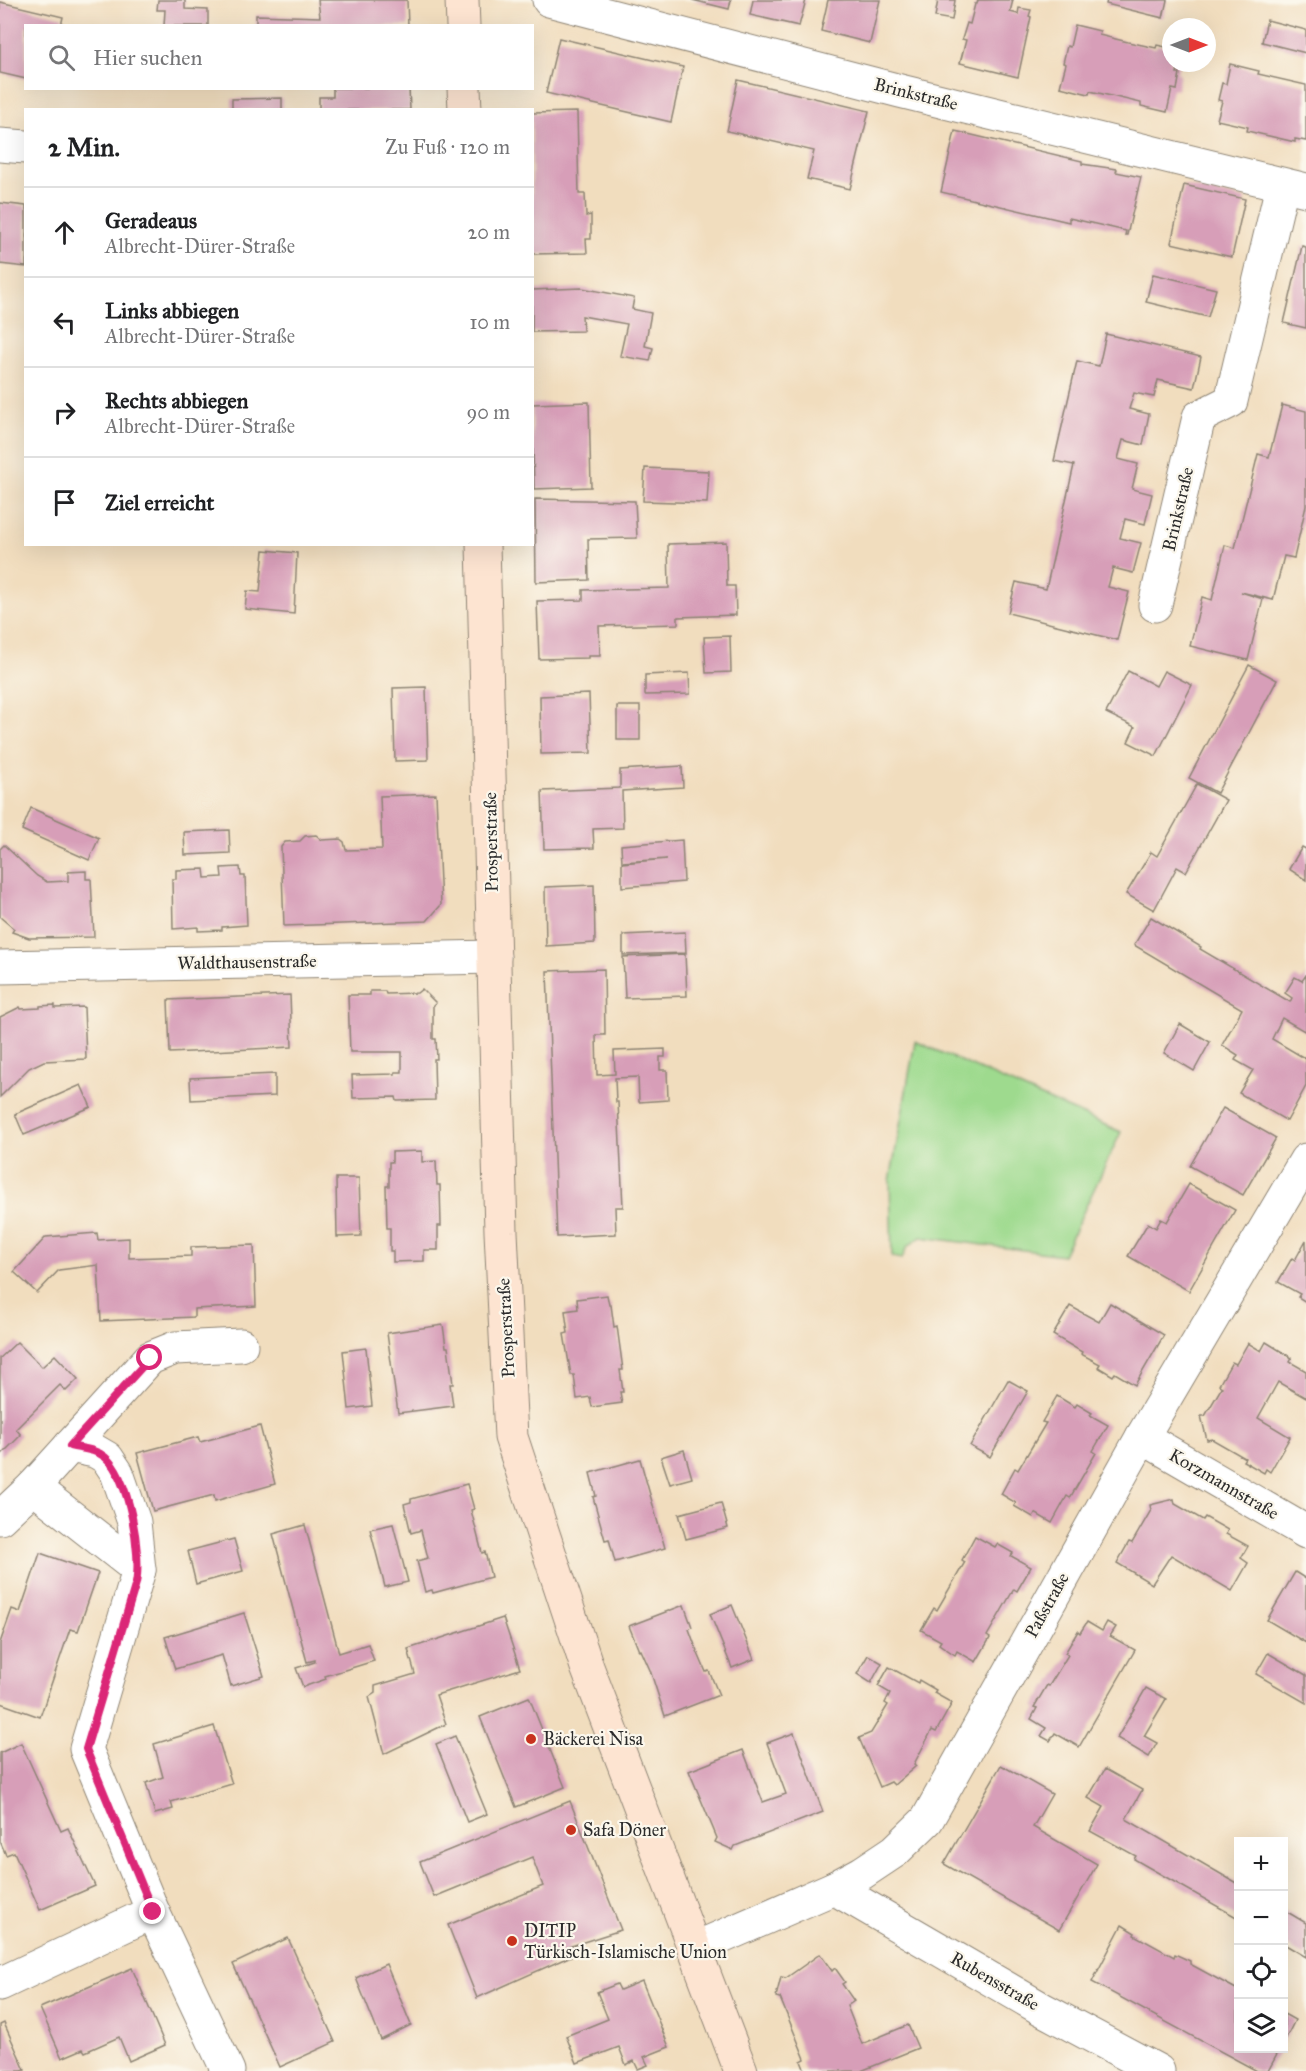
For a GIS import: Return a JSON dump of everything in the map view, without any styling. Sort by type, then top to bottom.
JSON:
[{"type":"main road","points":[[462,0],[463,24]]},
{"type":"main road","points":[[464,90],[465,108]]},
{"type":"main road","name":"Prosperstraße","points":[[483,546],[501,1232],[511,1437],[587,1667],[741,2071]]},
{"type":"street","name":"Brinkstraße","points":[[549,0],[900,91],[1294,188],[1231,401],[1199,417],[1155,605]]},
{"type":"street","points":[[0,145],[24,147]]},
{"type":"street","name":"Waldthausenstraße","points":[[0,967],[494,957]]},
{"type":"street","name":"Paßstraße","points":[[694,1949],[834,1888],[862,1873],[895,1851],[927,1820],[1142,1437],[1306,1160]]},
{"type":"street","points":[[0,1518],[33,1487],[150,1358],[175,1348],[241,1345]]},
{"type":"street","name":"Korzmannstraße","points":[[1142,1437],[1306,1532]]},
{"type":"street","points":[[70,1446],[95,1451],[107,1458],[117,1473],[134,1522],[139,1570],[86,1749],[153,1912],[228,2071]]},
{"type":"street","points":[[33,1487],[139,1570]]},
{"type":"street","name":"Rubensstraße","points":[[834,1888],[1042,2009],[1158,2071]]},
{"type":"street","points":[[0,1984],[153,1912]]},
{"type":"green space","points":[[915,1041],[1121,1132],[1063,1255],[921,1237],[907,1247],[902,1259],[892,1257],[890,1181]]},
{"type":"building","points":[[158,0],[185,0],[185,9],[208,10],[208,24],[164,24],[165,10],[157,10]]},
{"type":"building","points":[[318,0],[407,0],[408,24],[256,24],[256,15],[320,17]]},
{"type":"building","points":[[692,0],[731,0],[729,9]]},
{"type":"building","points":[[753,0],[806,0],[799,26],[750,15]]},
{"type":"building","points":[[828,0],[880,0],[870,43],[821,31]]},
{"type":"building","points":[[938,0],[955,0],[952,20],[935,17]]},
{"type":"building","points":[[978,0],[1013,0],[1010,12],[1018,14],[1019,8],[1031,10],[1018,77],[960,63],[966,40],[962,39]]},
{"type":"building","points":[[1107,0],[1167,0],[1163,18],[1106,4]]},
{"type":"building","points":[[0,2],[63,17],[61,24],[24,24],[24,79],[0,73]]},
{"type":"building","points":[[1267,20],[1306,30],[1306,53],[1262,42]]},
{"type":"building","points":[[1075,25],[1100,31],[1099,35],[1156,48],[1157,45],[1162,46],[1162,72],[1180,73],[1177,90],[1172,89],[1167,112],[1141,106],[1141,103],[1090,91],[1089,94],[1060,87],[1066,64],[1063,63],[1067,46],[1070,47]]},
{"type":"building","points":[[559,38],[683,67],[671,122],[546,93]]},
{"type":"building","points":[[1230,64],[1259,71],[1258,74],[1306,85],[1306,141],[1295,139],[1295,142],[1247,131],[1248,127],[1217,120],[1222,101],[1218,100],[1222,83],[1226,84]]},
{"type":"building","points":[[738,80],[869,111],[850,189],[807,179],[814,151],[727,131]]},
{"type":"building","points":[[333,90],[409,90],[410,108],[319,108],[319,97],[333,97]]},
{"type":"building","points":[[282,98],[282,108],[232,108],[232,99]]},
{"type":"building","points":[[577,112],[579,194],[585,194],[586,216],[591,215],[591,239],[586,239],[587,253],[534,254],[534,113]]},
{"type":"building","points":[[955,131],[1082,161],[1082,164],[1117,169],[1116,172],[1141,177],[1127,235],[1125,235],[1126,231],[1069,218],[1069,222],[941,192]]},
{"type":"building","points":[[1184,185],[1245,199],[1232,257],[1171,243]]},
{"type":"building","points":[[0,203],[24,206],[24,267],[0,264]]},
{"type":"building","points":[[1302,246],[1306,247],[1306,328],[1284,323]]},
{"type":"building","points":[[1153,274],[1216,289],[1208,317],[1146,302]]},
{"type":"building","points":[[582,288],[634,298],[632,309],[651,313],[645,346],[653,348],[650,361],[620,356],[627,324],[582,316],[583,331],[534,332],[534,290]]},
{"type":"building","points":[[1106,334],[1201,357],[1194,388],[1158,380],[1154,397],[1134,393],[1129,409],[1149,414],[1143,445],[1123,440],[1118,459],[1138,464],[1132,489],[1152,494],[1145,524],[1125,519],[1120,538],[1141,543],[1133,573],[1113,568],[1108,587],[1129,592],[1117,640],[1008,613],[1016,582],[1046,589],[1074,465],[1054,461],[1077,361],[1099,366]]},
{"type":"building","points":[[589,402],[591,487],[534,489],[534,404]]},
{"type":"building","points":[[1282,405],[1306,411],[1306,506],[1294,558],[1284,556],[1273,600],[1241,592],[1263,599],[1248,660],[1190,646],[1202,597],[1212,600],[1225,545],[1235,548],[1258,454],[1269,457]]},
{"type":"building","points":[[645,468],[709,471],[707,503],[643,501]]},
{"type":"building","points":[[535,499],[635,501],[637,538],[588,539],[589,580],[536,582]]},
{"type":"building","points":[[726,542],[727,586],[735,586],[736,615],[678,617],[678,624],[599,626],[600,656],[539,659],[537,601],[583,600],[583,590],[669,588],[668,544]]},
{"type":"building","points":[[264,550],[297,553],[294,614],[245,609],[247,591],[260,592]]},
{"type":"building","points":[[730,636],[731,672],[706,673],[704,637]]},
{"type":"building","points":[[1249,665],[1277,680],[1217,793],[1189,778]]},
{"type":"building","points":[[1128,671],[1156,686],[1164,671],[1192,685],[1156,756],[1128,742],[1135,727],[1106,713]]},
{"type":"building","points":[[689,673],[690,694],[645,695],[645,675]]},
{"type":"building","points":[[426,687],[428,760],[395,761],[393,688]]},
{"type":"building","points":[[589,694],[591,753],[541,754],[540,696]]},
{"type":"building","points":[[617,706],[640,706],[640,740],[617,740]]},
{"type":"building","points":[[682,766],[683,787],[622,791],[623,828],[593,829],[594,848],[544,849],[542,791],[620,788],[620,770]]},
{"type":"building","points":[[1197,784],[1226,800],[1186,872],[1177,867],[1154,910],[1126,894],[1151,852],[1157,856]]},
{"type":"building","points":[[436,794],[441,905],[427,921],[284,926],[281,847],[285,842],[300,841],[305,836],[316,835],[322,840],[340,839],[344,842],[346,850],[382,849],[380,796]]},
{"type":"building","points":[[31,808],[99,838],[89,860],[22,830]]},
{"type":"building","points":[[229,830],[230,853],[185,855],[184,832]]},
{"type":"building","points":[[682,840],[684,882],[622,887],[622,863],[667,859],[622,862],[621,845]]},
{"type":"building","points":[[4,845],[37,876],[47,882],[68,881],[68,872],[86,871],[86,879],[91,879],[94,937],[29,938],[12,932],[14,929],[0,917],[0,849]]},
{"type":"building","points":[[1302,847],[1306,849],[1306,880],[1289,869]]},
{"type":"building","points":[[240,867],[241,876],[245,876],[247,925],[222,927],[222,930],[198,931],[198,927],[173,929],[172,879],[176,879],[176,870],[204,869],[205,878],[222,877],[221,868]]},
{"type":"building","points":[[594,885],[595,943],[546,946],[545,887]]},
{"type":"building","points":[[1151,917],[1290,1002],[1292,998],[1285,993],[1295,977],[1302,981],[1306,975],[1306,1032],[1282,1018],[1272,1039],[1306,1059],[1306,1086],[1287,1121],[1239,1093],[1253,1070],[1235,1060],[1238,1055],[1222,1045],[1242,1009],[1134,945]]},
{"type":"building","points":[[685,932],[686,953],[623,955],[623,935]]},
{"type":"building","points":[[685,954],[687,996],[625,998],[623,957]]},
{"type":"building","points":[[604,969],[605,1035],[596,1035],[597,1075],[615,1074],[614,1051],[665,1049],[665,1057],[660,1057],[660,1070],[667,1070],[668,1100],[639,1102],[638,1077],[615,1078],[623,1207],[615,1207],[616,1234],[557,1237],[547,971]]},
{"type":"building","points":[[422,989],[436,1003],[433,1006],[433,1039],[436,1039],[437,1059],[434,1059],[435,1100],[397,1101],[396,1097],[353,1098],[352,1075],[402,1072],[402,1052],[350,1052],[348,995],[370,995],[370,991],[385,991],[386,994],[417,993]]},
{"type":"building","points":[[290,995],[292,1047],[170,1053],[168,1000]]},
{"type":"building","points":[[55,1005],[55,1008],[84,1007],[86,1059],[44,1061],[29,1068],[0,1097],[0,1017],[20,1007],[21,1009],[40,1008],[40,1006]]},
{"type":"building","points":[[1180,1024],[1210,1042],[1194,1071],[1164,1053]]},
{"type":"building","points":[[275,1074],[275,1096],[191,1100],[190,1078]]},
{"type":"building","points":[[81,1085],[91,1107],[24,1135],[15,1114]]},
{"type":"building","points":[[1223,1108],[1276,1138],[1243,1195],[1190,1166]]},
{"type":"building","points":[[422,1151],[422,1162],[436,1161],[437,1185],[440,1185],[441,1226],[438,1226],[438,1250],[424,1250],[424,1261],[393,1262],[393,1251],[390,1251],[390,1228],[387,1228],[386,1186],[389,1186],[389,1162],[392,1162],[392,1152]]},
{"type":"building","points":[[336,1178],[359,1178],[361,1236],[337,1237]]},
{"type":"building","points":[[1189,1184],[1235,1210],[1189,1291],[1128,1256],[1148,1223],[1156,1228],[1161,1219],[1167,1222]]},
{"type":"building","points":[[97,1233],[98,1240],[129,1238],[129,1258],[191,1256],[191,1247],[254,1245],[256,1306],[194,1309],[194,1317],[101,1321],[98,1265],[59,1270],[37,1293],[14,1272],[46,1237]]},
{"type":"building","points":[[1306,1240],[1306,1302],[1298,1297],[1300,1294],[1278,1282],[1292,1258],[1295,1260]]},
{"type":"building","points":[[607,1295],[614,1327],[617,1326],[623,1370],[620,1370],[622,1403],[592,1407],[590,1397],[577,1399],[564,1334],[568,1333],[565,1311],[578,1309],[577,1299]]},
{"type":"building","points":[[1110,1303],[1164,1335],[1135,1385],[1115,1373],[1113,1376],[1098,1367],[1100,1364],[1053,1335],[1070,1306],[1099,1322]]},
{"type":"building","points":[[443,1325],[453,1384],[450,1384],[453,1406],[398,1413],[387,1333]]},
{"type":"building","points":[[17,1342],[42,1367],[55,1355],[78,1379],[66,1391],[60,1385],[16,1429],[21,1435],[0,1456],[0,1358]]},
{"type":"building","points":[[1266,1342],[1292,1358],[1290,1362],[1306,1371],[1306,1398],[1278,1382],[1258,1418],[1290,1437],[1270,1472],[1266,1469],[1264,1473],[1243,1461],[1245,1458],[1212,1439],[1207,1440],[1201,1416],[1205,1416],[1222,1387],[1219,1385],[1232,1362],[1236,1364],[1248,1343],[1261,1351]]},
{"type":"building","points":[[366,1348],[372,1406],[349,1409],[343,1351]]},
{"type":"building","points":[[1008,1380],[1028,1391],[990,1457],[970,1446]]},
{"type":"building","points":[[1057,1396],[1075,1407],[1077,1404],[1092,1413],[1090,1415],[1108,1425],[1093,1451],[1096,1453],[1070,1498],[1067,1496],[1052,1523],[1035,1513],[1033,1517],[1014,1506],[1016,1503],[1001,1494],[1015,1468],[1018,1470],[1046,1423],[1042,1422]]},
{"type":"building","points":[[260,1426],[275,1484],[215,1501],[214,1495],[153,1511],[137,1453],[198,1437],[200,1442]]},
{"type":"building","points":[[684,1450],[692,1478],[670,1484],[661,1457]]},
{"type":"building","points":[[640,1459],[665,1548],[615,1562],[609,1539],[605,1540],[593,1497],[596,1496],[590,1473]]},
{"type":"building","points":[[467,1484],[482,1553],[485,1552],[491,1577],[433,1593],[432,1590],[425,1592],[417,1561],[428,1558],[421,1530],[411,1533],[404,1504],[411,1502],[411,1499]]},
{"type":"building","points":[[1174,1499],[1175,1504],[1203,1520],[1205,1517],[1228,1530],[1226,1534],[1248,1546],[1241,1558],[1248,1563],[1232,1591],[1171,1555],[1152,1584],[1117,1563],[1129,1542],[1132,1543],[1151,1510],[1150,1505]]},
{"type":"building","points":[[721,1503],[728,1528],[686,1539],[679,1514]]},
{"type":"building","points":[[393,1524],[408,1582],[385,1587],[370,1529]]},
{"type":"building","points":[[305,1525],[339,1653],[368,1644],[374,1661],[325,1676],[326,1679],[303,1687],[296,1668],[315,1662],[315,1660],[307,1662],[273,1534]]},
{"type":"building","points":[[975,1536],[995,1547],[997,1544],[1013,1553],[1011,1556],[1031,1567],[1017,1591],[1014,1589],[987,1636],[990,1638],[976,1662],[957,1651],[955,1655],[939,1644],[941,1641],[921,1630],[934,1608],[937,1610],[965,1562],[962,1560]]},
{"type":"building","points":[[234,1539],[243,1571],[196,1584],[188,1551]]},
{"type":"building","points":[[40,1553],[98,1573],[78,1631],[70,1629],[40,1717],[0,1703],[0,1643],[12,1609],[20,1612]]},
{"type":"building","points":[[1295,1572],[1306,1579],[1306,1643],[1267,1620]]},
{"type":"building","points":[[684,1605],[697,1651],[719,1695],[665,1716],[650,1670],[629,1626]]},
{"type":"building","points":[[732,1605],[754,1659],[732,1668],[710,1614]]},
{"type":"building","points":[[244,1613],[264,1676],[231,1686],[222,1655],[175,1669],[165,1637]]},
{"type":"building","points":[[503,1618],[520,1669],[436,1695],[446,1724],[384,1754],[369,1697],[375,1693],[375,1686],[415,1674],[408,1649]]},
{"type":"building","points":[[1087,1622],[1102,1631],[1107,1622],[1116,1627],[1110,1636],[1135,1650],[1079,1747],[1055,1733],[1050,1741],[1041,1736],[1046,1728],[1031,1719],[1037,1708],[1034,1707],[1068,1655],[1065,1653],[1078,1631],[1080,1633]]},
{"type":"building","points":[[1268,1653],[1306,1675],[1306,1703],[1256,1674]]},
{"type":"building","points":[[868,1655],[882,1663],[871,1683],[857,1674]]},
{"type":"building","points":[[889,1667],[918,1683],[919,1680],[936,1690],[934,1693],[952,1703],[936,1732],[932,1730],[914,1764],[916,1766],[894,1785],[891,1782],[880,1787],[859,1738],[871,1733],[888,1705],[885,1703],[890,1693],[878,1686]]},
{"type":"building","points":[[1146,1688],[1166,1699],[1144,1736],[1157,1743],[1149,1757],[1117,1738]]},
{"type":"building","points":[[529,1697],[565,1787],[516,1807],[480,1717]]},
{"type":"building","points":[[214,1726],[232,1784],[171,1802],[173,1809],[155,1814],[146,1783],[163,1777],[154,1744]]},
{"type":"building","points":[[794,1733],[823,1812],[735,1846],[733,1850],[715,1842],[717,1838],[689,1771],[743,1750],[763,1802],[786,1794],[767,1743]]},
{"type":"building","points":[[455,1736],[487,1814],[467,1822],[436,1744]]},
{"type":"building","points":[[21,1743],[61,1831],[68,1828],[95,1886],[40,1910],[14,1852],[6,1855],[0,1841],[0,1753]]},
{"type":"building","points":[[1001,1765],[1052,1794],[1033,1827],[1097,1864],[1059,1930],[944,1864]]},
{"type":"building","points":[[1105,1769],[1142,1790],[1126,1819],[1234,1882],[1234,1916],[1134,1859],[1136,1856],[1090,1831],[1104,1807],[1088,1798]]},
{"type":"building","points":[[570,1801],[621,1930],[568,1947],[571,1956],[477,1998],[448,1925],[543,1886],[532,1857],[434,1897],[420,1862]]},
{"type":"building","points":[[1288,1912],[1306,1923],[1306,1957],[1288,1946]]},
{"type":"building","points":[[1122,1925],[1135,1933],[1134,1935],[1174,1957],[1175,1954],[1190,1961],[1190,1964],[1234,1988],[1234,2053],[1278,2053],[1268,2071],[1257,2071],[1092,1982]]},
{"type":"building","points":[[288,1938],[335,2042],[280,2067],[233,1964]]},
{"type":"building","points":[[820,1954],[832,1971],[835,1968],[845,1982],[842,1984],[854,2001],[847,2006],[862,2044],[908,2025],[918,2048],[861,2071],[805,2071],[801,2061],[805,2059],[780,1998],[776,1997],[781,1977],[786,1978]]},
{"type":"building","points":[[386,1964],[411,2025],[381,2040],[356,1978]]},
{"type":"building","points":[[132,1968],[165,2045],[129,2061],[119,2037],[85,2052],[83,2049],[62,2058],[40,2008]]},
{"type":"building","points":[[642,1981],[669,2047],[644,2057],[648,2065],[638,2069],[634,2061],[626,2065],[619,2047],[577,2063],[566,2036],[608,2019],[597,1992],[617,1984],[620,1990]]},
{"type":"building","points":[[1288,2016],[1295,2020],[1288,2034]]},
{"type":"building","points":[[4,2023],[25,2070],[0,2071],[0,2025]]},
{"type":"place","name":"Bäckerei Nisa","points":[[531,1739]]},
{"type":"place","name":"Safa Döner","points":[[571,1830]]},
{"type":"place","name":"DITIP Türkisch-Islamische Union","points":[[512,1941]]},
{"type":"route","points":[[150,1358],[70,1446],[95,1451],[107,1458],[117,1473],[134,1522],[139,1570],[86,1749],[153,1912]]}]
